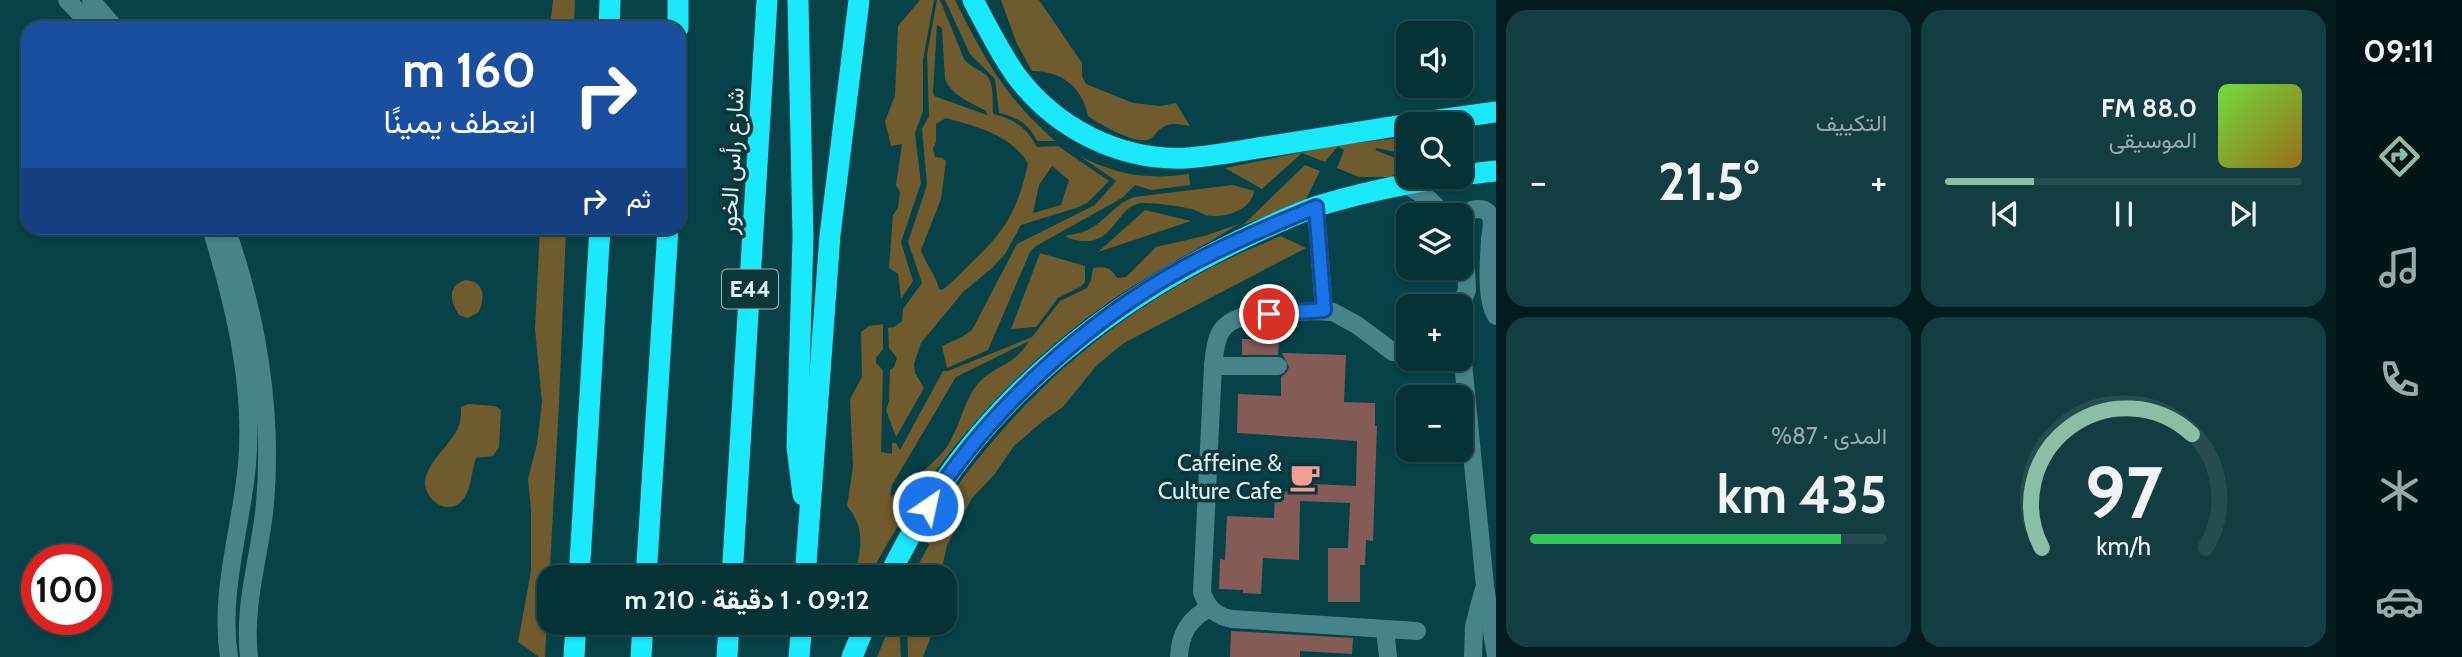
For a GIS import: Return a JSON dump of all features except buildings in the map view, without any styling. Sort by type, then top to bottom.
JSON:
[{"type":"highway","points":[[610,0],[610,21]]},
{"type":"highway","points":[[678,0],[678,21]]},
{"type":"highway","name":"شارع رأس الخور","points":[[733,565],[767,0]]},
{"type":"highway","points":[[798,0],[803,237],[797,447],[799,479],[810,509]]},
{"type":"highway","points":[[806,565],[830,235],[859,0]]},
{"type":"highway","points":[[972,0],[1003,55],[1030,92],[1073,128],[1118,148],[1160,157],[1207,156],[1396,126]]},
{"type":"highway","points":[[1473,115],[1496,112]]},
{"type":"highway","points":[[1473,174],[1496,171]]},
{"type":"highway","points":[[895,565],[917,523],[962,457],[1011,401],[1072,345],[1117,310],[1185,267],[1251,235],[1316,207],[1396,187]]},
{"type":"highway","points":[[580,565],[600,235]]},
{"type":"highway","points":[[647,565],[668,235]]},
{"type":"highway","points":[[573,655],[575,635]]},
{"type":"highway","points":[[641,657],[642,635]]},
{"type":"highway","points":[[727,657],[728,635]]},
{"type":"highway","points":[[799,657],[801,635]]},
{"type":"highway","points":[[852,657],[861,635]]},
{"type":"street","points":[[67,0],[87,21]]},
{"type":"street","points":[[91,0],[109,21]]},
{"type":"street","points":[[1414,189],[1433,203]]},
{"type":"street","points":[[1316,207],[1324,310]]},
{"type":"street","points":[[1465,294],[1464,217],[1472,209],[1483,209],[1492,223],[1489,265],[1491,300],[1496,316]]},
{"type":"street","points":[[213,235],[237,326],[246,393],[247,461],[244,495],[225,617],[229,657]]},
{"type":"street","points":[[228,235],[253,325],[266,421],[267,485],[249,592],[248,657]]},
{"type":"street","points":[[1393,352],[1345,318],[1324,310],[1246,316],[1235,318],[1225,325],[1218,335],[1213,366],[1201,582],[1202,592],[1210,608],[1224,618],[1416,631]]},
{"type":"street","points":[[1213,366],[1278,366]]},
{"type":"street","points":[[1464,371],[1485,586],[1496,657]]},
{"type":"street","points":[[1485,586],[1496,609]]},
{"type":"street","points":[[1473,657],[1474,626],[1485,586]]},
{"type":"street","points":[[1179,657],[1185,629],[1199,613],[1210,608]]},
{"type":"street","points":[[1385,629],[1388,657]]},
{"type":"shaded area","points":[[553,0],[575,0],[574,21],[551,21]]},
{"type":"shaded area","points":[[920,0],[934,0],[923,60],[923,111],[915,133],[921,183],[901,242],[913,281],[901,299],[898,274],[889,268],[893,215],[898,208],[900,192],[896,185],[902,144],[891,146],[885,121],[895,96],[898,26]]},
{"type":"shaded area","points":[[937,0],[940,0],[964,59],[989,79],[993,114],[1019,125],[1037,147],[1058,146],[1109,181],[1088,202],[1079,207],[1021,225],[1005,254],[963,292],[921,343],[914,364],[915,373],[924,388],[896,437],[886,410],[890,370],[897,358],[889,348],[888,328],[902,321],[903,309],[922,283],[908,242],[927,185],[922,129],[929,116],[927,55]],"holes":[[[937,25],[942,28],[945,79],[948,85],[963,98],[986,111],[987,115],[934,96]],[[946,118],[992,133],[1012,145],[1028,163],[1014,208],[1001,230],[942,290],[939,289],[921,250],[941,199],[946,161],[935,157],[933,149],[936,142],[936,124]],[[1052,166],[1069,180],[1061,205],[1033,213],[1039,185]]]},
{"type":"shaded area","points":[[945,0],[955,0],[997,76],[1022,109],[1055,141],[1037,141],[1022,122],[999,113],[995,79],[970,54]]},
{"type":"shaded area","points":[[1001,0],[1039,0],[1082,63],[1082,76],[1086,84],[1133,103],[1160,106],[1176,103],[1190,126],[1169,124],[1150,139],[1144,140],[1118,133],[1093,120],[1088,116],[1076,89],[1069,83],[1053,74],[1032,71],[1017,44]]},
{"type":"shaded area","points":[[1396,138],[1396,152],[1377,148],[1375,150],[1396,158],[1396,171],[1392,177],[1359,177],[1337,168],[1344,150],[1338,146],[1325,162],[1302,153],[1262,189],[1225,168],[1338,145]]},
{"type":"shaded area","points":[[1080,156],[1120,172],[1146,176],[1189,174],[1190,185],[1151,190],[1135,185],[1122,198],[1036,246],[1030,252],[988,350],[947,368],[942,346],[972,330],[1017,244],[1095,205],[1116,181]]},
{"type":"shaded area","points":[[1305,165],[1320,171],[1304,203],[1243,225]]},
{"type":"shaded area","points":[[1233,185],[1254,191],[1249,203],[1232,213],[1209,216],[1192,209],[1143,203],[1125,211],[1112,228],[1095,240],[1082,241],[1066,237],[1088,230],[1134,197]]},
{"type":"shaded area","points":[[1145,210],[1191,221],[1098,252]]},
{"type":"shaded area","points":[[1239,224],[1115,298],[1030,366],[968,430],[940,465],[890,538],[875,565],[858,565],[860,532],[854,515],[847,506],[853,467],[850,399],[862,377],[861,332],[869,326],[883,324],[883,349],[876,358],[876,363],[883,370],[881,452],[892,454],[892,443],[896,443],[900,450],[943,371],[1032,337],[1060,301],[1087,288],[1093,268],[1107,268],[1117,278],[1126,277],[1156,247],[1204,236]],"holes":[[[1029,341],[1017,356],[983,378],[968,399],[946,448],[890,498],[892,485],[956,377]]]},
{"type":"shaded area","points":[[540,235],[566,235],[550,565],[537,565],[537,635],[546,635],[545,657],[539,657],[518,642],[531,571],[528,479],[537,444],[542,402],[535,329]]},
{"type":"shaded area","points":[[1281,236],[1306,248],[1124,343],[1097,365],[1063,407],[1014,446],[994,475],[972,498],[947,545],[943,565],[918,565],[929,545],[923,535],[958,484],[995,438],[1035,395],[1078,356],[1123,321],[1172,289]]},
{"type":"shaded area","points":[[1040,253],[1085,266],[1085,282],[1058,298],[1036,327],[1011,329]]},
{"type":"shaded area","points":[[465,280],[472,281],[482,291],[479,312],[468,318],[459,315],[452,299],[455,286]]},
{"type":"shaded area","points":[[468,404],[495,406],[501,410],[499,447],[493,456],[476,458],[463,500],[457,505],[445,507],[431,498],[426,489],[428,470],[458,428],[461,407]]},
{"type":"shaded area","points":[[886,635],[900,635],[901,657],[877,657]]},
{"type":"shaded area","points":[[907,635],[931,635],[923,657],[908,657]]},
{"type":"place","name":"Caffeine & Culture Cafe","points":[[1305,477]]},
{"type":"route","points":[[928,506],[962,457],[1011,401],[1072,345],[1108,317],[1185,267],[1316,207],[1324,310],[1269,314]]}]
